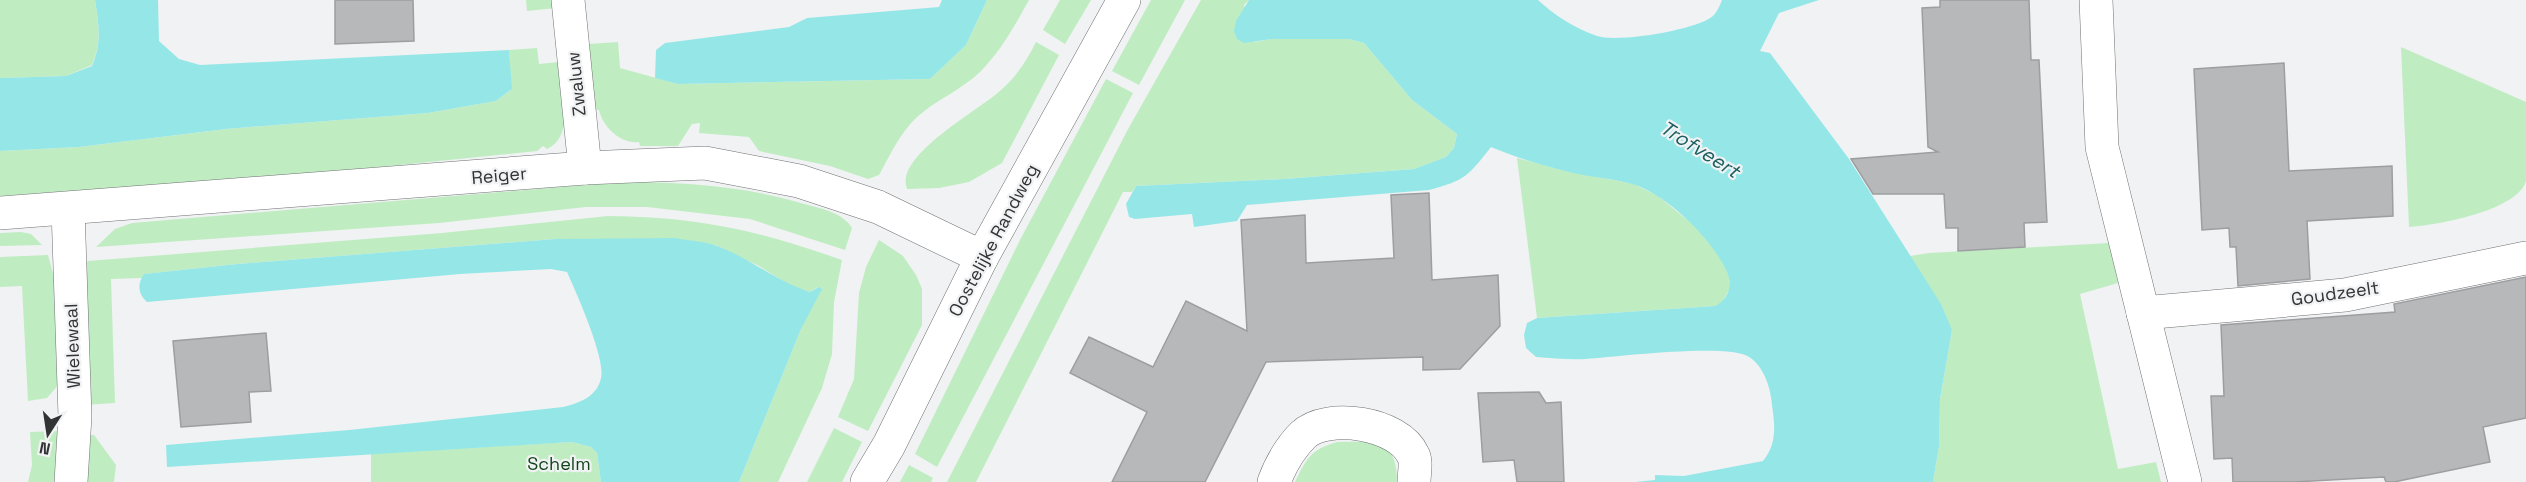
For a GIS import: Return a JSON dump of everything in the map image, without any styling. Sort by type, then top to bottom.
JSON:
[{"type":"street","name":"Zwaluw","points":[[568,0],[585,168]]},
{"type":"street","name":"Oostelijke Randweg","points":[[867,482],[889,445],[982,257],[1124,0]]},
{"type":"street","points":[[2096,0],[2102,147],[2185,482]]},
{"type":"street","name":"Reiger","points":[[0,213],[585,168],[705,163],[799,181],[878,207],[982,257]]},
{"type":"street","name":"Wielewaal","points":[[68,209],[75,416],[71,482]]},
{"type":"street","name":"Goudzeelt","points":[[2142,313],[2345,295],[2526,258]]},
{"type":"street","points":[[1274,482],[1280,466],[1304,434],[1327,425],[1371,424],[1400,438],[1414,456],[1414,482]]},
{"type":"green space","points":[[0,0],[95,0],[98,41],[92,65],[66,76],[0,78]]},
{"type":"green space","points":[[526,0],[556,0],[556,8],[527,11]]},
{"type":"green space","points":[[987,0],[1029,0],[1007,38],[988,64],[957,90],[917,117],[900,137],[879,175],[868,179],[830,166],[759,151],[749,137],[699,133],[700,123],[692,124],[678,146],[640,146],[639,142],[625,140],[613,133],[604,122],[599,110],[594,110],[589,44],[618,42],[620,68],[678,84],[930,79],[966,45]]},
{"type":"green space","points":[[1060,0],[1091,0],[1065,44],[1043,30]]},
{"type":"green space","points":[[1151,0],[1185,0],[1139,85],[1112,71]]},
{"type":"green space","points":[[1201,0],[1249,0],[1244,5],[1254,42],[1271,39],[1349,39],[1364,43],[1412,100],[1457,134],[1454,148],[1446,157],[1414,169],[1284,179],[1136,186],[1132,192],[1123,192],[976,482],[947,482],[1127,131]]},
{"type":"green space","points":[[1036,42],[1059,55],[1002,163],[969,182],[939,188],[907,189],[906,176],[913,162],[925,148],[1006,85],[1021,68]]},
{"type":"green space","points":[[2401,47],[2526,102],[2526,181],[2520,192],[2508,201],[2475,214],[2409,227]]},
{"type":"green space","points":[[537,48],[539,64],[559,62],[564,97],[562,133],[556,143],[547,149],[543,146],[537,151],[331,172],[0,196],[0,151],[79,147],[226,129],[428,113],[496,101],[511,90],[509,50]]},
{"type":"green space","points":[[1106,79],[1133,93],[937,467],[915,454],[1021,238]]},
{"type":"green space","points":[[1517,158],[1566,171],[1634,184],[1658,196],[1696,227],[1720,256],[1729,276],[1730,288],[1722,303],[1715,306],[1537,318]]},
{"type":"green space","points":[[620,182],[692,184],[762,193],[832,212],[852,228],[845,250],[750,219],[647,207],[586,207],[439,223],[96,247],[115,229],[132,223]]},
{"type":"green space","points":[[608,216],[671,219],[727,227],[842,260],[834,302],[832,354],[822,388],[778,482],[739,482],[818,287],[810,292],[791,286],[759,266],[715,245],[555,239],[237,264],[145,274],[142,278],[111,279],[115,403],[85,405],[84,266],[88,261],[442,233]]},
{"type":"green space","points":[[0,233],[31,234],[42,245],[0,246]]},
{"type":"green space","points":[[879,240],[903,256],[916,275],[922,289],[922,325],[868,431],[838,417],[854,379],[859,293],[866,267]]},
{"type":"green space","points":[[2109,243],[2118,283],[2080,294],[2118,469],[2156,462],[2161,482],[1933,482],[1939,446],[1940,399],[1952,330],[1910,256]]},
{"type":"green space","points":[[48,255],[56,284],[60,383],[47,398],[28,401],[22,286],[0,287],[0,257]]},
{"type":"green space","points":[[834,428],[862,442],[842,482],[807,482]]},
{"type":"green space","points":[[60,431],[58,482],[28,482],[32,465],[30,432]]},
{"type":"green space","points":[[87,435],[94,435],[116,465],[114,482],[84,482]]},
{"type":"green space","name":"Schelm","points":[[572,442],[591,447],[597,453],[601,482],[371,482],[371,453]]},
{"type":"green space","points":[[1337,442],[1372,443],[1388,450],[1396,467],[1397,482],[1295,482],[1310,456],[1321,448]]},
{"type":"green space","points":[[909,465],[933,478],[931,482],[900,482]]},
{"type":"water","points":[[95,0],[158,0],[159,41],[179,59],[200,65],[509,50],[512,89],[496,101],[428,113],[226,129],[79,147],[0,151],[0,78],[66,76],[92,66],[98,41]]},
{"type":"water","points":[[942,0],[987,0],[966,45],[930,79],[678,84],[655,78],[656,50],[665,43],[789,27],[807,18],[939,7]]},
{"type":"water","name":"Trofveert","points":[[1249,0],[1538,0],[1581,30],[1607,38],[1621,38],[1657,34],[1691,26],[1713,16],[1722,0],[1819,0],[1779,13],[1760,51],[1770,53],[1849,159],[1941,304],[1952,330],[1940,399],[1939,446],[1933,482],[1635,482],[1655,480],[1655,475],[1684,476],[1763,461],[1771,448],[1774,427],[1770,392],[1763,372],[1749,357],[1737,353],[1696,351],[1573,359],[1536,357],[1526,348],[1524,335],[1527,323],[1537,318],[1715,306],[1726,296],[1729,277],[1711,246],[1687,220],[1660,197],[1632,184],[1556,169],[1491,147],[1465,176],[1429,190],[1247,205],[1237,221],[1194,227],[1192,214],[1135,219],[1129,217],[1126,204],[1136,186],[1284,179],[1414,169],[1446,157],[1454,148],[1457,134],[1412,100],[1364,43],[1349,39],[1272,39],[1244,43],[1237,39],[1234,31],[1236,21]]},
{"type":"water","points":[[675,238],[717,246],[798,288],[810,292],[819,287],[822,289],[801,329],[739,482],[601,482],[597,453],[591,447],[572,442],[167,467],[166,445],[349,430],[563,407],[581,401],[596,390],[601,378],[601,369],[589,325],[567,272],[551,269],[460,274],[147,302],[140,289],[140,281],[144,274],[237,264],[555,239]]},
{"type":"building","points":[[335,0],[413,0],[414,41],[335,44]]},
{"type":"building","points":[[1940,0],[2029,0],[2031,60],[2039,60],[2047,222],[2024,223],[2025,247],[1958,251],[1958,228],[1946,228],[1944,194],[1873,194],[1851,159],[1938,152],[1928,147],[1922,8],[1940,7]]},
{"type":"building","points":[[2284,63],[2289,171],[2392,166],[2393,216],[2307,221],[2310,279],[2238,286],[2236,247],[2230,247],[2229,228],[2202,230],[2194,69]]},
{"type":"building","points":[[1429,193],[1432,280],[1498,275],[1500,326],[1460,369],[1423,370],[1423,357],[1266,362],[1205,482],[1112,482],[1147,412],[1070,373],[1089,337],[1153,367],[1186,301],[1247,331],[1241,220],[1305,215],[1306,263],[1394,258],[1391,195]]},
{"type":"building","points":[[2526,277],[2526,418],[2483,427],[2490,462],[2394,482],[2386,482],[2384,477],[2294,482],[2233,482],[2232,458],[2214,459],[2211,396],[2224,396],[2221,325],[2395,312],[2394,304]]},
{"type":"building","points":[[266,333],[271,391],[249,392],[251,422],[181,427],[173,341]]},
{"type":"building","points":[[1539,392],[1546,403],[1561,402],[1564,482],[1517,482],[1514,460],[1483,462],[1478,393]]}]
